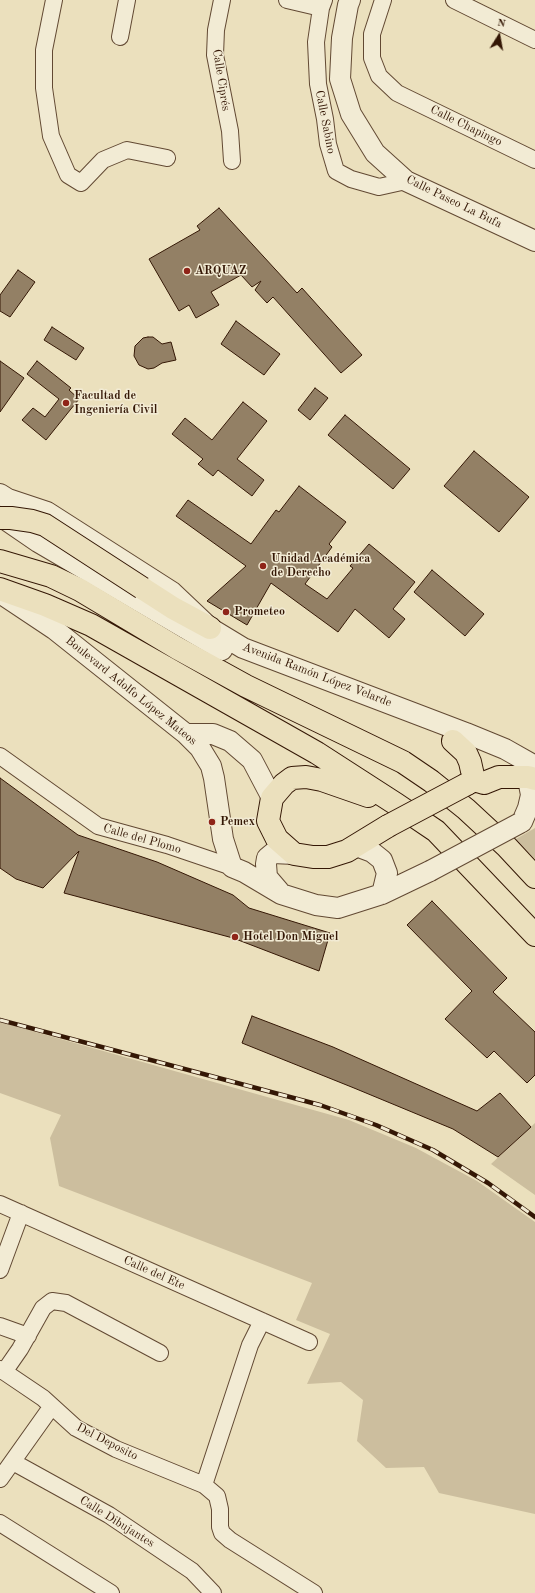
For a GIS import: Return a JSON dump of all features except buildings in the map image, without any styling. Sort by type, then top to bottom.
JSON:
[{"type":"main road","points":[[0,517],[45,525],[166,604],[210,628]]},
{"type":"main road","points":[[0,561],[51,576],[80,590],[246,686],[403,762],[431,781],[466,809],[507,847],[535,878]]},
{"type":"main road","name":"Boulevard Adolfo López Mateos","points":[[0,589],[45,605],[91,625],[317,753],[396,804],[436,831],[477,872],[535,935]]},
{"type":"main road","points":[[453,741],[466,752],[470,762],[470,782]]},
{"type":"main road","points":[[396,804],[354,792],[322,780],[306,777],[292,778],[284,784],[272,798],[268,821],[277,839],[294,854],[313,857],[328,857],[347,851],[388,826],[470,782],[484,783],[499,778],[531,773]]},
{"type":"street","points":[[54,0],[44,50],[44,88],[51,136],[68,175],[81,183],[103,160],[127,150],[167,158]]},
{"type":"street","points":[[120,37],[127,0]]},
{"type":"street","name":"Calle Ciprés","points":[[222,0],[216,30],[215,55],[230,131],[232,161]]},
{"type":"street","points":[[287,0],[323,4]]},
{"type":"street","name":"Calle Paseo La Bufa","points":[[350,0],[342,38],[340,79],[351,114],[375,153],[406,181],[535,241]]},
{"type":"street","name":"Calle Chapingo","points":[[383,0],[372,34],[372,58],[379,76],[397,93],[535,160]]},
{"type":"street","points":[[454,0],[535,40]]},
{"type":"street","name":"Calle Sabino","points":[[323,4],[316,42],[318,84],[328,144],[336,171],[351,179],[378,187],[406,181]]},
{"type":"street","name":"Avenida Ramón López Velarde","points":[[0,494],[8,499],[47,512],[172,592],[210,628],[243,648],[408,710],[501,755]]},
{"type":"street","name":"Avenida Ramón López Velarde","points":[[0,517],[38,542],[230,654],[309,687],[453,741],[501,755]]},
{"type":"street","name":"Boulevard Adolfo López Mateos","points":[[0,593],[54,629],[186,734],[204,753],[211,766],[214,778],[223,839],[232,867]]},
{"type":"street","points":[[186,734],[213,734],[230,741],[252,760],[272,798]]},
{"type":"street","points":[[232,867],[244,872],[281,894],[316,905],[338,908],[382,894],[430,872],[526,822],[531,795],[531,773],[501,755]]},
{"type":"street","name":"Calle del Plomo","points":[[0,756],[98,826],[167,845],[232,867]]},
{"type":"street","points":[[356,846],[372,852],[382,860],[386,873],[382,894]]},
{"type":"street","points":[[281,894],[267,877],[267,858],[273,853],[294,854]]},
{"type":"street","name":"Calle del Ete","points":[[0,1204],[309,1342]]},
{"type":"street","points":[[0,1270],[21,1213]]},
{"type":"street","points":[[2,1371],[28,1336],[44,1308],[52,1301],[66,1304],[160,1353]]},
{"type":"street","points":[[262,1321],[250,1345],[204,1485],[217,1496],[220,1509],[220,1527],[222,1533],[230,1540],[314,1593]]},
{"type":"street","points":[[0,1326],[28,1336]]},
{"type":"street","name":"Del Deposito","points":[[2,1371],[52,1406],[76,1428],[116,1449],[204,1485]]},
{"type":"street","points":[[0,1479],[52,1406]]},
{"type":"street","name":"Calle Dibujantes","points":[[13,1462],[109,1515],[192,1571],[213,1593]]},
{"type":"street","points":[[0,1523],[111,1593]]},
{"type":"shaded area","points":[[535,828],[535,859],[516,839]]},
{"type":"shaded area","points":[[0,1022],[349,1120],[416,1148],[477,1181],[535,1222],[535,1514],[439,1493],[424,1467],[386,1468],[357,1441],[363,1400],[341,1382],[307,1384],[330,1334],[296,1320],[312,1283],[59,1186],[50,1138],[61,1115],[0,1093]]},
{"type":"shaded area","points":[[535,1123],[535,1195],[491,1164]]},
{"type":"railway","points":[[0,1020],[320,1105],[376,1125],[433,1150],[488,1183],[535,1217]]},
{"type":"place","name":"ARQUAZ","points":[[187,271]]},
{"type":"place","name":"Facultad de Ingeniería Civil","points":[[66,403]]},
{"type":"place","name":"Unidad Académica de Derecho","points":[[263,566]]},
{"type":"place","name":"Prometeo","points":[[226,612]]},
{"type":"place","name":"Pemex","points":[[212,822]]},
{"type":"place","name":"Hotel Don Miguel","points":[[235,937]]}]
